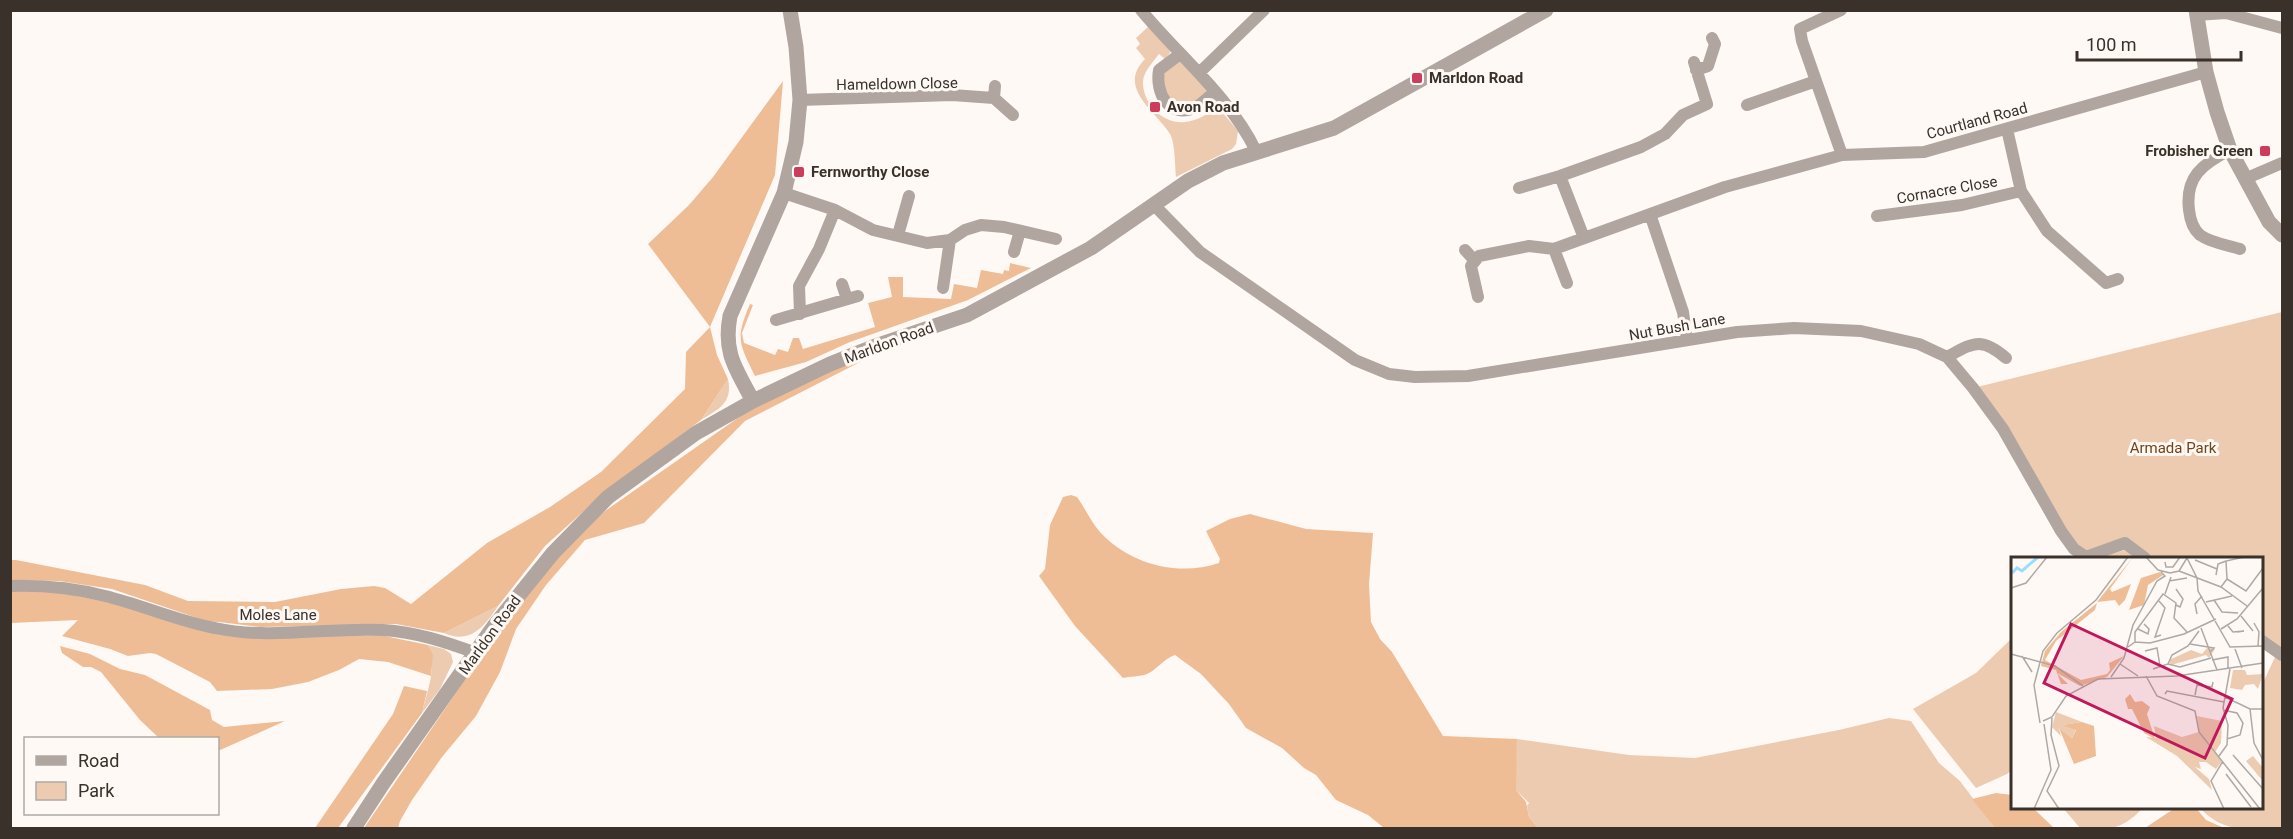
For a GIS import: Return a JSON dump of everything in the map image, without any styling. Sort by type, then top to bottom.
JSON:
[{"type":"street","points":[[753,401],[729,350],[727,334],[730,315],[784,193],[796,142],[800,100],[796,47],[790,10]]},
{"type":"street","points":[[1141,10],[1199,73],[1246,132],[1256,151]]},
{"type":"street","points":[[1199,73],[1264,10]]},
{"type":"street","name":"Marldon Road","points":[[354,828],[494,626],[553,553],[608,497],[696,433],[753,401],[840,361],[967,315],[1090,248],[1188,181],[1222,163],[1334,128],[1546,10]]},
{"type":"street","points":[[1841,10],[1800,29],[1842,155]]},
{"type":"street","points":[[2283,28],[2226,13],[2196,13],[2206,72],[2230,150],[2269,222],[2283,236]]},
{"type":"street","points":[[1519,188],[1641,147],[1665,134],[1683,115],[1707,104],[1695,66],[1708,66],[1715,44],[1712,38]]},
{"type":"street","points":[[1180,54],[1159,70],[1159,90],[1168,105],[1179,110],[1187,110],[1197,106],[1214,93]]},
{"type":"street","name":"Courtland Road","points":[[1475,261],[1479,256],[1529,246],[1554,249],[1725,186],[1842,155],[1923,152],[2206,72]]},
{"type":"street","points":[[1747,105],[1816,81]]},
{"type":"street","name":"Hameldown Close","points":[[800,100],[994,92],[1013,115]]},
{"type":"street","points":[[2007,129],[2021,191],[2047,231],[2112,281],[2102,296]]},
{"type":"street","points":[[2230,150],[2213,159],[2194,177],[2188,198],[2192,224],[2200,235],[2240,249]]},
{"type":"street","points":[[2247,178],[2283,163]]},
{"type":"street","points":[[1560,176],[1584,238]]},
{"type":"street","name":"Cornacre Close","points":[[1877,216],[1962,205],[2021,191]]},
{"type":"street","points":[[784,193],[835,210],[873,230],[927,243],[950,240],[965,230],[981,225],[1056,239]]},
{"type":"street","points":[[898,235],[909,196]]},
{"type":"street","name":"Nut Bush Lane","points":[[1154,205],[1200,252],[1355,360],[1389,374],[1415,377],[1468,376],[1737,332],[1794,328],[1861,331],[1918,344],[1947,357],[1973,388],[2003,429],[2034,486],[2074,549],[2086,557],[2125,543],[2144,557]]},
{"type":"street","points":[[801,314],[799,285],[819,249],[835,210]]},
{"type":"street","points":[[1650,214],[1683,312],[1687,340]]},
{"type":"street","points":[[1014,252],[1020,231]]},
{"type":"street","points":[[943,288],[950,240]]},
{"type":"street","points":[[1554,249],[1567,283]]},
{"type":"street","points":[[1465,250],[1475,261],[1471,266],[1478,297]]},
{"type":"street","points":[[776,320],[853,298],[842,284]]},
{"type":"street","points":[[1947,357],[1972,344],[1992,346],[2006,358]]},
{"type":"street","name":"Moles Lane","points":[[10,586],[59,586],[106,596],[216,629],[268,633],[385,630],[435,639],[476,653]]},
{"type":"street","points":[[2263,642],[2283,655]]},
{"type":"green space","points":[[1149,26],[1169,48],[1170,53],[1165,59],[1159,54],[1144,77],[1146,97],[1155,111],[1169,120],[1185,122],[1199,118],[1218,107],[1238,131],[1236,144],[1232,149],[1176,177],[1172,138],[1142,99],[1135,80],[1137,70],[1145,59],[1136,48],[1140,44],[1136,38]]},
{"type":"green space","points":[[1180,54],[1214,93],[1197,107],[1169,105],[1159,70]]},
{"type":"green space","name":"Armada Park","points":[[2282,312],[2282,655],[2263,642],[2263,557],[2144,557],[2125,543],[2086,557],[2074,549],[1973,388]]},
{"type":"green space","points":[[728,379],[726,400],[719,409],[701,420]]},
{"type":"green space","points":[[2125,550],[2136,557],[2101,557]]},
{"type":"green space","points":[[498,606],[476,632],[462,637],[444,633]]},
{"type":"green space","points":[[2011,639],[2011,771],[1976,788],[1913,709],[1976,673]]},
{"type":"green space","points":[[428,645],[444,649],[451,654],[453,662],[440,689],[422,713],[432,670]]},
{"type":"green space","points":[[2275,657],[2282,661],[2282,828],[2248,829],[2228,826],[2219,823],[2201,809],[2263,809],[2263,683]]},
{"type":"green space","points":[[1889,718],[1911,721],[1939,763],[1960,781],[1995,828],[1538,828],[1529,817],[1527,806],[1529,803],[1516,790],[1517,739],[1629,755],[1695,758]]},
{"type":"green space","points":[[2064,809],[2142,809],[2128,821],[2115,827],[2080,828]]},
{"type":"shaded area","points":[[783,81],[775,175],[710,327],[648,244],[689,205],[713,177]]},
{"type":"shaded area","points":[[1010,263],[1031,268],[968,300],[850,342],[806,362],[755,376],[742,348],[741,333],[742,325],[750,304],[753,305],[742,333],[744,343],[775,355],[778,349],[788,352],[793,338],[799,338],[803,349],[875,327],[868,303],[892,297],[888,277],[903,277],[903,297],[951,299],[954,284],[977,288],[981,270],[1003,274],[1004,270],[1009,271]]},
{"type":"shaded area","points":[[710,327],[717,355],[728,379],[701,420],[606,491],[545,546],[498,606],[444,633],[396,624],[261,627],[206,621],[112,589],[59,581],[11,580],[11,560],[16,560],[145,585],[188,601],[275,602],[341,589],[374,586],[385,588],[411,604],[487,543],[550,507],[601,472],[685,389],[686,352]]},
{"type":"shaded area","points":[[862,361],[745,421],[644,523],[585,540],[546,585],[516,629],[500,672],[476,716],[442,757],[412,800],[398,828],[364,828],[496,634],[572,539],[605,511],[745,413],[835,367]]},
{"type":"shaded area","points":[[1071,495],[1077,497],[1100,532],[1112,543],[1140,560],[1171,568],[1187,569],[1219,563],[1220,559],[1206,531],[1230,519],[1250,514],[1306,529],[1373,533],[1369,584],[1371,622],[1380,639],[1392,652],[1443,736],[1517,739],[1516,790],[1526,802],[1529,817],[1538,828],[1384,828],[1368,815],[1336,800],[1316,775],[1304,768],[1282,748],[1246,728],[1229,704],[1201,674],[1175,655],[1147,674],[1123,678],[1075,626],[1039,576],[1045,569],[1050,525],[1063,497]]},
{"type":"shaded area","points":[[11,590],[54,591],[130,607],[161,618],[309,635],[385,636],[428,645],[433,655],[431,676],[388,662],[359,659],[339,670],[308,682],[272,689],[217,691],[210,682],[156,654],[128,656],[62,636],[78,620],[11,623]]},
{"type":"shaded area","points":[[60,646],[90,654],[120,669],[145,675],[210,710],[212,720],[224,727],[285,721],[219,751],[219,737],[158,737],[140,720],[101,672],[91,667],[83,667],[62,653]]},
{"type":"shaded area","points":[[404,686],[427,691],[422,713],[338,828],[315,828],[393,714]]},
{"type":"shaded area","points":[[1996,793],[2011,795],[2011,809],[2034,809],[2054,828],[1995,828],[1972,799]]},
{"type":"shaded area","points":[[2174,809],[2197,809],[2206,820],[2224,828],[2145,828]]},
{"type":"place","name":"Marldon Road","points":[[1417,78]]},
{"type":"place","name":"Avon Road","points":[[1155,107]]},
{"type":"place","name":"Frobisher Green","points":[[2265,151]]},
{"type":"place","name":"Fernworthy Close","points":[[799,172]]}]
